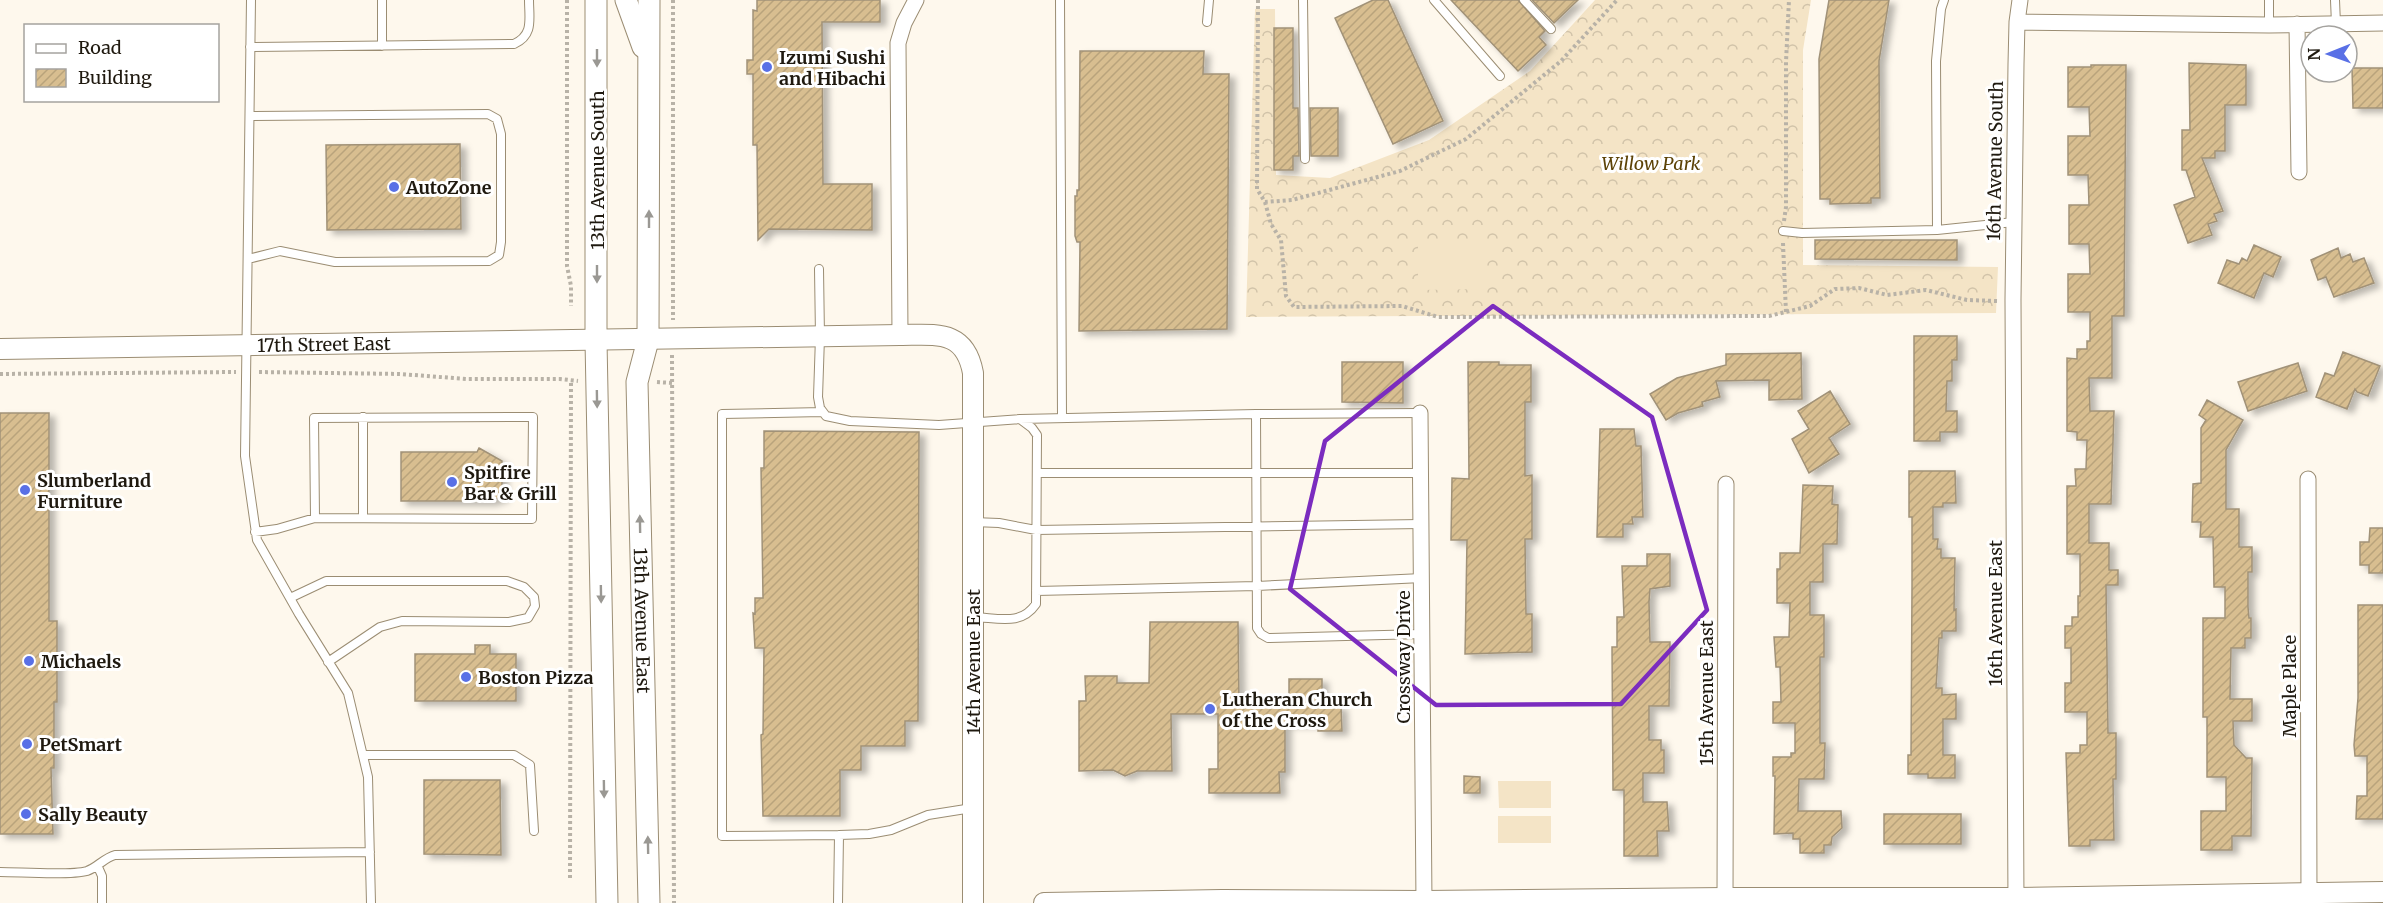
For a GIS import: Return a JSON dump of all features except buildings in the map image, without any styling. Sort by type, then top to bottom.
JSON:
[{"type":"main road","name":"13th Avenue South","points":[[596,341],[597,0]]},
{"type":"main road","points":[[626,0],[649,62]]},
{"type":"main road","points":[[648,340],[649,0]]},
{"type":"main road","name":"13th Avenue East","points":[[648,340],[637,382],[649,903]]},
{"type":"main road","points":[[596,341],[607,903]]},
{"type":"street","points":[[900,335],[898,43],[904,23],[916,0]]},
{"type":"street","name":"16th Avenue South","points":[[2013,322],[2017,22],[2020,0]]},
{"type":"street","points":[[2017,22],[2269,26],[2297,24],[2299,172]]},
{"type":"street","points":[[2336,24],[2383,23]]},
{"type":"street","name":"16th Avenue East","points":[[2013,322],[2016,900]]},
{"type":"street","name":"14th Avenue East","points":[[820,337],[900,335],[949,337],[966,350],[973,373],[973,903]]},
{"type":"street","name":"17th Street East","points":[[0,349],[820,337]]},
{"type":"street","name":"Crossway Drive","points":[[1420,413],[1424,902]]},
{"type":"street","name":"Maple Place","points":[[2308,479],[2309,898]]},
{"type":"street","name":"15th Avenue East","points":[[1725,900],[1726,484]]},
{"type":"street","points":[[1044,903],[2309,898],[2383,892]]},
{"type":"lane","points":[[250,0],[249,258],[245,456],[256,540],[348,693],[368,777],[371,903]]},
{"type":"lane","points":[[382,0],[382,46]]},
{"type":"lane","points":[[250,47],[514,44],[524,40],[529,30],[529,0]]},
{"type":"lane","points":[[1060,0],[1062,418]]},
{"type":"lane","points":[[1207,22],[1209,0]]},
{"type":"lane","points":[[1303,0],[1305,159]]},
{"type":"lane","points":[[1434,0],[1500,76]]},
{"type":"lane","points":[[1524,0],[1551,29]]},
{"type":"lane","points":[[1937,230],[1936,61],[1941,9],[1944,0]]},
{"type":"lane","points":[[2269,0],[2269,26]]},
{"type":"lane","points":[[2335,0],[2336,24]]},
{"type":"lane","points":[[249,258],[280,251],[336,262],[489,261],[499,255],[501,242],[501,134],[497,119],[488,114],[250,116]]},
{"type":"lane","points":[[1783,231],[1802,233],[1937,230],[2014,222]]},
{"type":"lane","points":[[819,269],[818,397],[823,412]]},
{"type":"lane","points":[[973,808],[928,815],[891,830],[869,834],[722,836],[722,414],[823,412],[835,419],[850,421],[939,425],[1020,419],[1420,413]]},
{"type":"lane","points":[[1256,414],[1257,628],[1261,634],[1268,638],[1422,634]]},
{"type":"lane","points":[[255,532],[277,530],[315,518],[532,519],[533,417],[314,417],[315,518]]},
{"type":"lane","points":[[363,417],[363,518]]},
{"type":"lane","points":[[973,617],[1019,619],[1029,613],[1036,604],[1037,435],[1020,419]]},
{"type":"lane","points":[[1037,473],[1421,473]]},
{"type":"lane","points":[[973,522],[999,523],[1036,530],[1421,524]]},
{"type":"lane","points":[[1036,591],[1257,586],[1422,578]]},
{"type":"lane","points":[[290,598],[326,581],[507,580],[524,587],[534,597],[535,606],[528,618],[509,622],[402,621],[380,627],[328,662]]},
{"type":"lane","points":[[363,755],[514,755],[530,765],[534,831]]},
{"type":"lane","points":[[838,903],[839,835]]},
{"type":"lane","points":[[0,872],[84,872],[98,867],[108,857],[115,855],[370,852]]},
{"type":"lane","points":[[98,867],[102,876],[102,903]]},
{"type":"path","points":[[567,0],[567,266],[571,286],[571,306]]},
{"type":"path","points":[[673,0],[673,317]]},
{"type":"path","points":[[1258,0],[1257,189],[1265,202],[1271,224],[1281,240],[1286,296],[1294,307],[1402,306],[1438,317],[1769,316],[1810,306],[1835,289],[1859,288],[1887,295],[1926,290],[1967,300],[2013,300]]},
{"type":"path","points":[[1265,202],[1292,200],[1400,171],[1466,139],[1562,62],[1617,0]]},
{"type":"path","points":[[1786,313],[1783,231],[1786,207],[1786,62],[1789,0]]},
{"type":"path","points":[[672,364],[674,903]]},
{"type":"path","points":[[0,374],[247,372],[400,374],[467,379],[574,381],[570,878]]},
{"type":"path","points":[[654,382],[672,383]]},
{"type":"highlighted area","points":[[1493,306],[1652,417],[1707,610],[1621,704],[1436,705],[1290,589],[1325,441]]},
{"type":"green space","name":"Willow Park","points":[[1595,0],[1811,0],[1803,50],[1803,265],[1998,267],[1996,313],[1246,317],[1255,9],[1275,9],[1276,175],[1330,178],[1429,140],[1530,71]]},
{"type":"green space","points":[[1418,246],[1486,246],[1486,289],[1418,290]]},
{"type":"green space","points":[[1498,781],[1551,781],[1551,808],[1499,808]]},
{"type":"green space","points":[[1498,816],[1551,816],[1551,843],[1498,843]]},
{"type":"place","name":"Izumi Sushi and Hibachi","points":[[767,67]]},
{"type":"place","name":"AutoZone","points":[[394,187]]},
{"type":"place","name":"Spitfire Bar & Grill","points":[[452,482]]},
{"type":"place","name":"Slumberland Furniture","points":[[25,490]]},
{"type":"place","name":"Michaels","points":[[29,661]]},
{"type":"place","name":"Boston Pizza","points":[[466,677]]},
{"type":"place","name":"Lutheran Church of the Cross","points":[[1210,709]]},
{"type":"place","name":"PetSmart","points":[[27,744]]},
{"type":"place","name":"Sally Beauty","points":[[26,814]]}]
